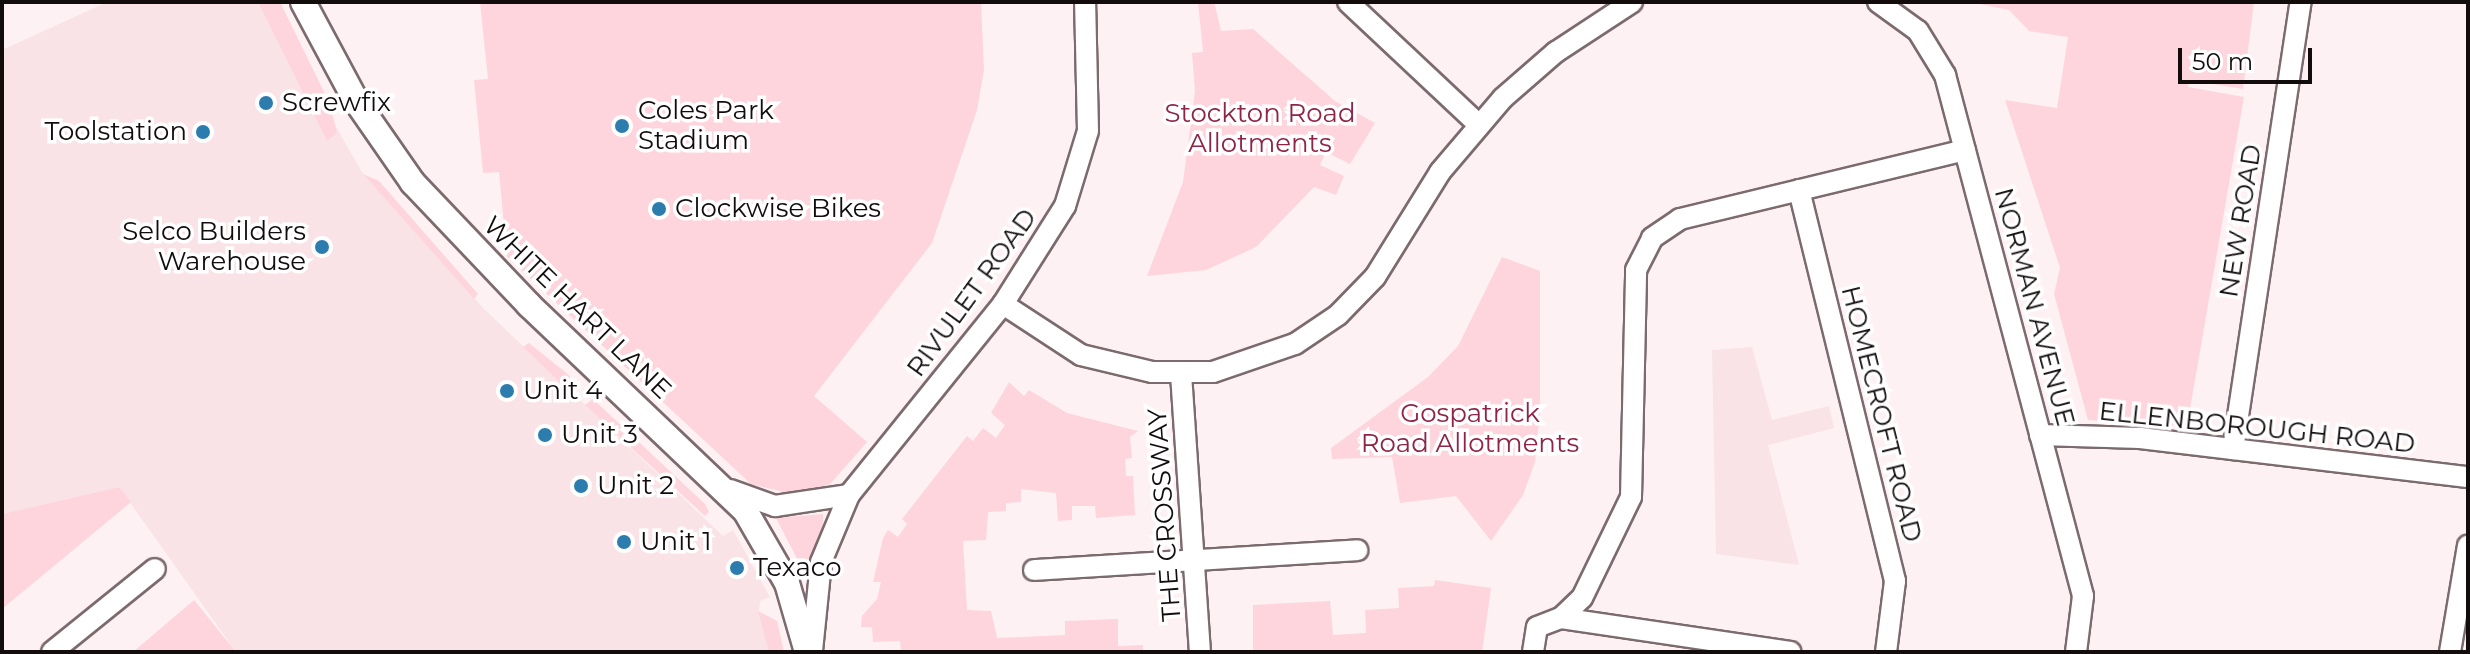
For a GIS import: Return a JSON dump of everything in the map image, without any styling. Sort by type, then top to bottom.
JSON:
[{"type":"street","name":"WHITE HART LANE","points":[[303,2],[356,101],[413,183],[529,305],[724,486],[773,554],[799,613],[810,652]]},
{"type":"street","name":"RIVULET ROAD","points":[[810,652],[821,562],[849,495],[1003,304],[1054,229],[1083,151],[1089,110],[1085,2]]},
{"type":"street","points":[[1003,304],[1081,355],[1128,368],[1181,374],[1213,372],[1268,357],[1338,315],[1375,277],[1440,172],[1479,125],[1556,52],[1632,2]]},
{"type":"street","name":"NORMAN AVENUE","points":[[1878,2],[1918,31],[1945,75],[2083,596],[2076,652]]},
{"type":"street","name":"NEW ROAD","points":[[2233,449],[2301,2]]},
{"type":"street","points":[[1357,5],[1479,125]]},
{"type":"street","points":[[1561,618],[1574,609],[1593,577],[1631,497],[1635,293],[1643,252],[1664,226],[1680,219],[1965,150]]},
{"type":"street","name":"HOMECROFT ROAD","points":[[1799,190],[1895,581],[1886,652]]},
{"type":"street","name":"THE CROSSWAY","points":[[1181,374],[1200,652]]},
{"type":"street","name":"ELLENBOROUGH ROAD","points":[[2040,435],[2140,438],[2468,477]]},
{"type":"street","points":[[724,486],[775,506],[811,505],[849,495]]},
{"type":"street","points":[[2450,652],[2468,546]]},
{"type":"street","points":[[1034,570],[1357,550]]},
{"type":"street","points":[[52,652],[155,569]]},
{"type":"street","points":[[1593,577],[1594,612],[1620,627]]},
{"type":"street","points":[[1533,652],[1542,622],[1561,618],[1790,652]]},
{"type":"shaded area","points":[[107,2],[265,2],[363,174],[484,309],[723,536],[733,530],[770,597],[760,601],[759,611],[769,652],[236,652],[119,487],[2,514],[2,50]]},
{"type":"shaded area","points":[[1752,347],[1772,420],[1829,406],[1834,428],[1768,445],[1799,565],[1716,554],[1712,350]]},
{"type":"green space","points":[[258,2],[280,2],[330,104],[337,133],[327,141]]},
{"type":"green space","points":[[480,2],[981,2],[984,70],[977,110],[932,243],[814,396],[867,442],[830,484],[796,495],[751,484],[507,257],[499,172],[483,173],[474,80],[488,79]]},
{"type":"green space","name":"Stockton Road Allotments","points":[[1198,2],[1214,2],[1221,31],[1253,29],[1335,101],[1375,123],[1350,164],[1326,152],[1320,165],[1344,176],[1336,195],[1314,187],[1256,247],[1206,270],[1147,276],[1183,182],[1195,91],[1192,53],[1203,52]]},
{"type":"green space","points":[[1970,2],[2254,2],[2243,89],[2189,80],[2188,87],[2244,97],[2187,426],[2088,420],[2054,294],[2060,268],[2005,100],[2057,108],[2068,37],[2029,31],[2009,10]]},
{"type":"green space","points":[[363,174],[379,181],[478,294],[474,299]]},
{"type":"green space","name":"Gospatrick Road Allotments","points":[[1502,257],[1540,271],[1540,412],[1535,462],[1523,495],[1491,541],[1456,496],[1400,503],[1392,457],[1332,459],[1331,448],[1428,377],[1458,346]]},
{"type":"green space","points":[[529,343],[570,376],[568,390],[523,347]]},
{"type":"green space","points":[[1009,382],[1024,396],[1029,390],[1067,413],[1138,431],[1130,437],[1132,458],[1125,459],[1126,476],[1133,476],[1135,515],[1096,518],[1095,506],[1072,506],[1072,520],[1058,521],[1056,493],[1021,489],[1021,502],[1006,503],[1006,511],[988,512],[986,540],[963,541],[967,610],[991,611],[997,638],[1065,635],[1065,621],[1118,619],[1118,646],[1143,645],[1143,652],[901,652],[900,641],[873,642],[872,627],[861,627],[862,616],[877,599],[881,582],[873,582],[883,538],[888,530],[898,537],[907,524],[902,519],[967,436],[973,441],[983,428],[996,438],[1005,425],[991,413]]},
{"type":"green space","points":[[593,399],[705,504],[709,512],[705,516],[585,405]]},
{"type":"green space","points":[[119,487],[131,502],[2,609],[2,514]]},
{"type":"green space","points":[[823,514],[823,523],[807,578],[776,518]]},
{"type":"green space","points":[[1435,580],[1491,588],[1482,652],[1253,652],[1253,605],[1330,601],[1333,635],[1366,633],[1365,610],[1399,608],[1398,588],[1434,586]]},
{"type":"green space","points":[[194,600],[236,652],[133,652]]},
{"type":"green space","points":[[758,611],[777,621],[784,652],[769,652]]},
{"type":"place","name":"Screwfix","points":[[266,103]]},
{"type":"place","name":"Coles Park Stadium","points":[[622,126]]},
{"type":"place","name":"Toolstation","points":[[203,132]]},
{"type":"place","name":"Clockwise Bikes","points":[[659,209]]},
{"type":"place","name":"Selco Builders Warehouse","points":[[322,247]]},
{"type":"place","name":"Unit 4","points":[[507,391]]},
{"type":"place","name":"Unit 3","points":[[545,435]]},
{"type":"place","name":"Unit 2","points":[[581,486]]},
{"type":"place","name":"Unit 1","points":[[624,542]]},
{"type":"place","name":"Texaco","points":[[737,568]]}]
